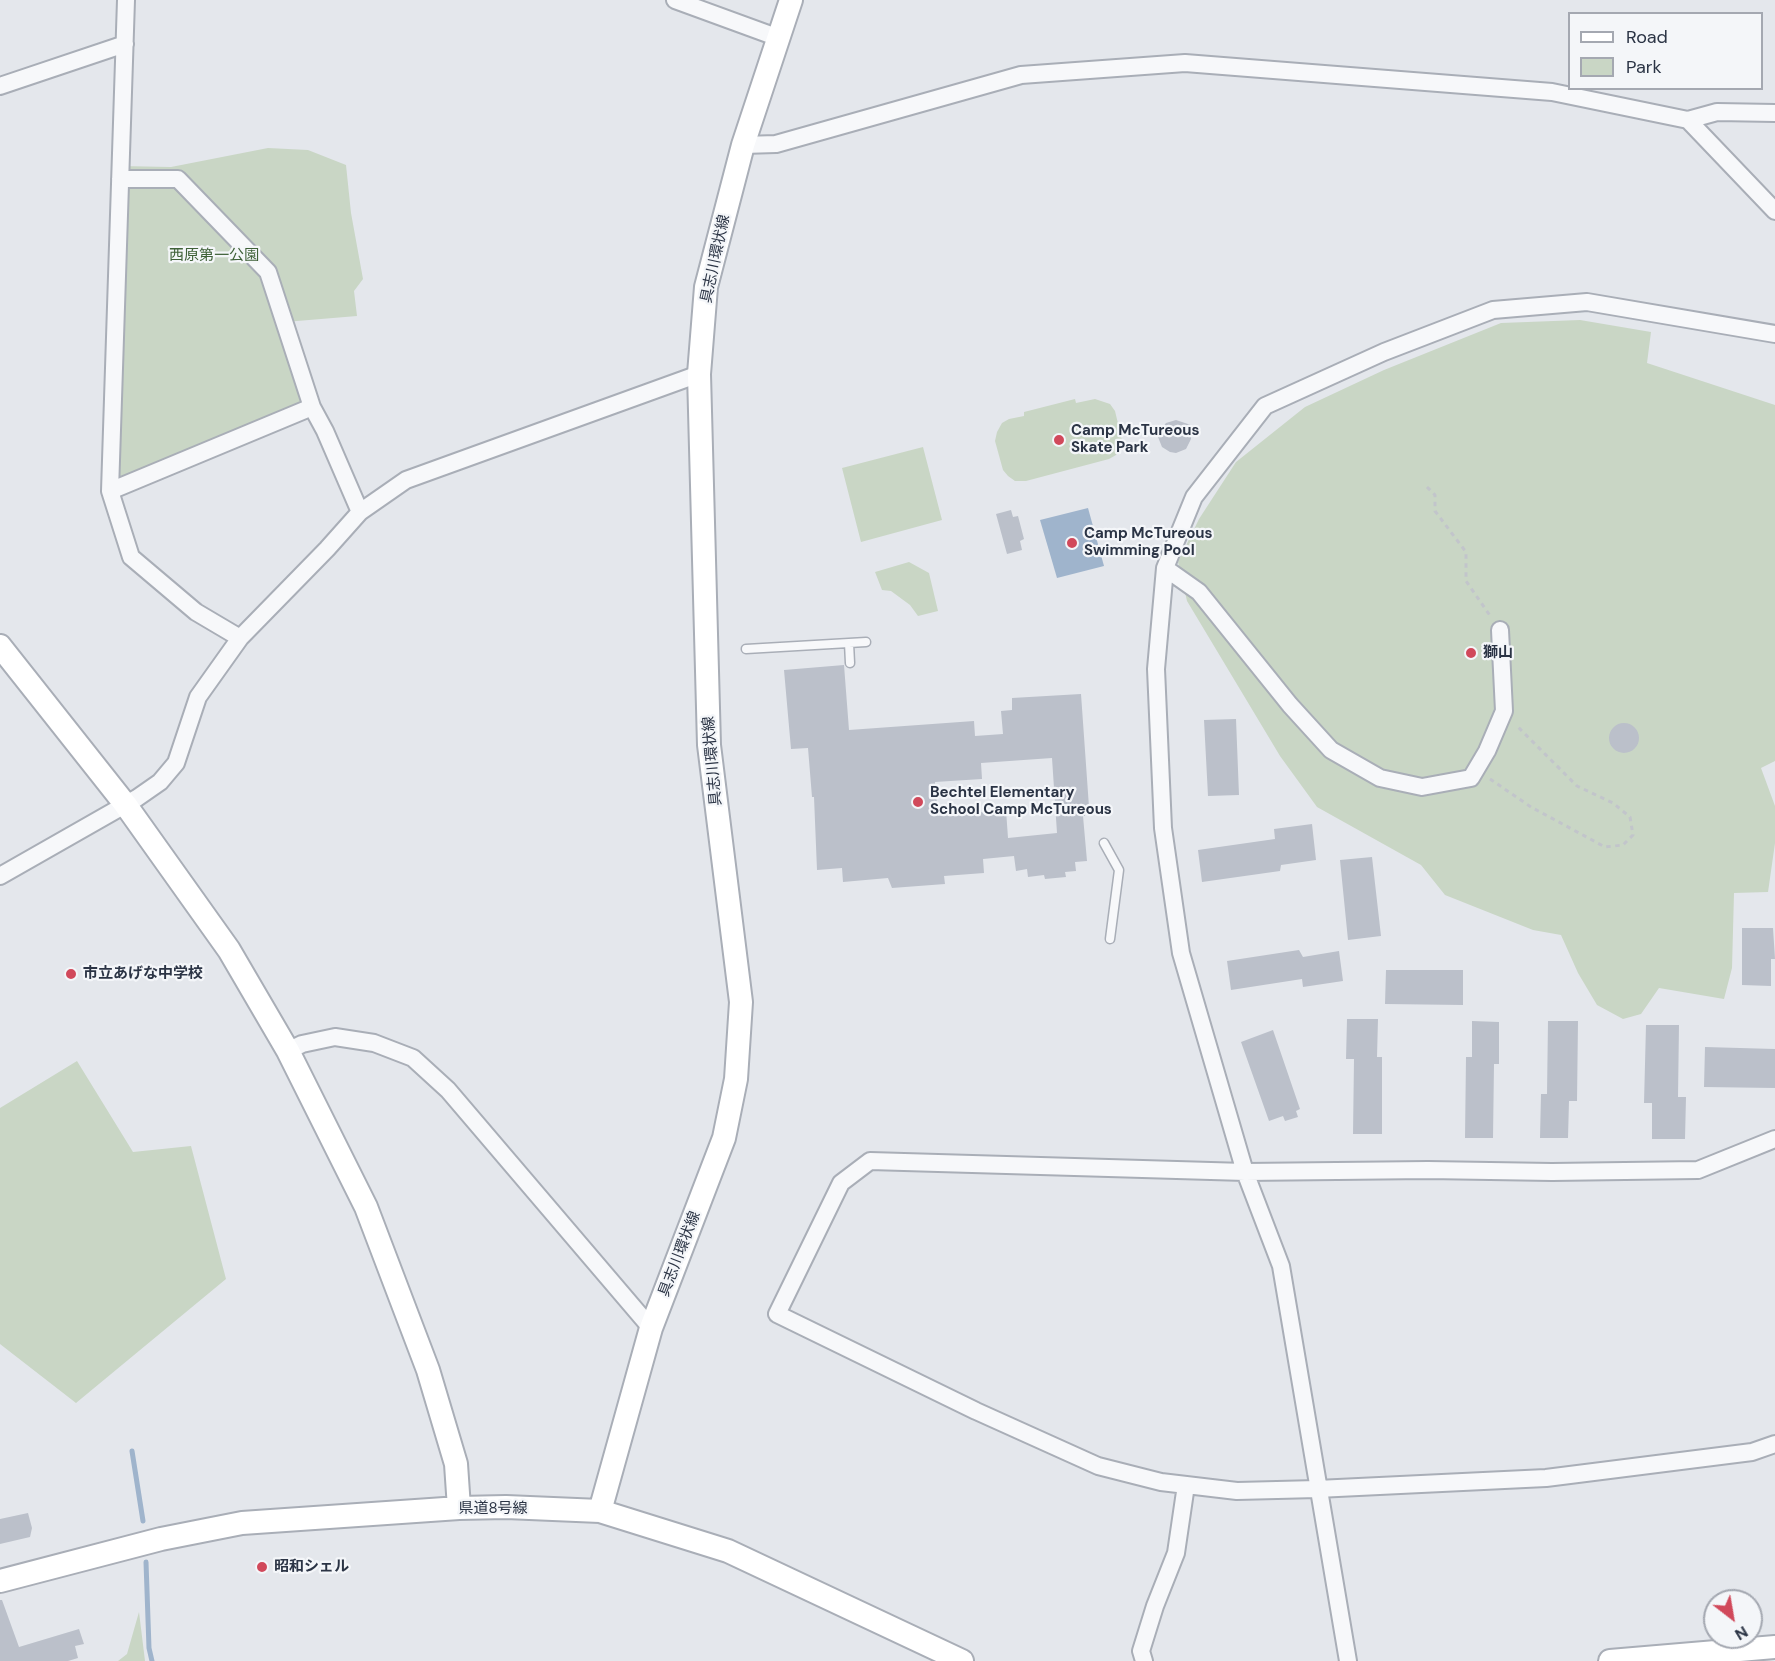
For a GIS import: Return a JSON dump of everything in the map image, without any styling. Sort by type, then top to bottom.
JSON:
[{"type":"main road","name":"具志川環状線","points":[[600,1511],[651,1328],[724,1138],[736,1078],[741,1002],[709,745],[699,374],[706,287],[743,146],[791,0]]},
{"type":"main road","points":[[0,646],[125,804],[229,950],[288,1051],[366,1207],[428,1370],[456,1464],[459,1508]]},
{"type":"main road","name":"県道8号線","points":[[0,1581],[161,1539],[242,1523],[459,1508],[600,1511],[728,1551],[962,1661]]},
{"type":"main road","points":[[1610,1661],[1775,1647]]},
{"type":"street","points":[[126,0],[110,491],[131,557],[196,612],[240,638]]},
{"type":"street","points":[[675,0],[779,38]]},
{"type":"street","points":[[0,86],[125,44]]},
{"type":"street","points":[[743,146],[776,144],[1022,75],[1185,63],[1552,92],[1688,120],[1718,112],[1775,113]]},
{"type":"street","points":[[1688,120],[1775,211]]},
{"type":"street","points":[[120,179],[178,179],[268,272],[312,407],[360,512]]},
{"type":"street","points":[[1348,1661],[1281,1266],[1245,1172],[1181,953],[1163,828],[1156,669],[1165,568],[1194,497],[1265,406],[1384,352],[1471,318],[1493,310],[1587,302],[1775,334]]},
{"type":"street","points":[[0,876],[160,782],[176,763],[198,697],[240,638],[360,512],[406,480],[699,374]]},
{"type":"street","points":[[110,491],[312,407]]},
{"type":"street","points":[[1165,568],[1199,592],[1290,705],[1331,750],[1380,778],[1422,788],[1471,778],[1487,751],[1504,711],[1500,630]]},
{"type":"street","points":[[288,1051],[302,1044],[335,1037],[374,1043],[413,1058],[448,1090],[651,1328]]},
{"type":"street","points":[[1775,1139],[1698,1170],[1245,1172],[870,1161],[841,1183],[777,1314],[976,1411],[1098,1466],[1161,1482],[1237,1491],[1546,1478],[1752,1452],[1775,1444]]},
{"type":"street","points":[[1144,1661],[1141,1652],[1155,1606],[1176,1552],[1186,1485]]},
{"type":"lane","points":[[746,649],[866,642]]},
{"type":"lane","points":[[849,643],[850,663]]},
{"type":"lane","points":[[1104,843],[1119,870],[1110,939]]},
{"type":"path","points":[[1427,487],[1435,495],[1436,511],[1466,552],[1466,581],[1500,630]]},
{"type":"path","points":[[1476,769],[1531,807],[1605,847],[1623,845],[1633,835],[1630,817],[1613,803],[1577,786],[1504,711]]},
{"type":"green space","name":"西原第一公園","points":[[268,148],[308,150],[346,165],[351,213],[363,279],[354,291],[357,316],[285,322],[312,407],[110,491],[120,166],[171,167]]},
{"type":"green space","points":[[1580,320],[1651,332],[1647,363],[1775,405],[1775,761],[1761,768],[1775,806],[1775,843],[1768,892],[1734,893],[1732,968],[1724,999],[1659,988],[1641,1014],[1623,1019],[1597,1005],[1578,973],[1561,935],[1533,930],[1445,895],[1421,865],[1317,807],[1280,756],[1187,601],[1178,562],[1199,519],[1236,462],[1305,407],[1384,370],[1501,323]]},
{"type":"green space","name":"Camp McTureous Skate Park","points":[[1075,399],[1076,403],[1095,399],[1110,404],[1115,411],[1122,440],[1121,448],[1116,455],[1109,459],[1026,481],[1015,481],[1008,476],[1003,470],[995,441],[1002,423],[1024,416],[1024,412]]},
{"type":"green space","points":[[923,447],[942,520],[861,542],[842,468]]},
{"type":"green space","points":[[909,562],[929,573],[938,611],[918,616],[910,605],[891,591],[882,590],[875,572]]},
{"type":"green space","points":[[77,1061],[133,1152],[191,1146],[226,1279],[76,1403],[0,1344],[0,1108]]},
{"type":"green space","points":[[139,1612],[145,1661],[118,1661],[127,1654]]},
{"type":"water","name":"Camp McTureous Swimming Pool","points":[[1088,508],[1104,566],[1057,578],[1040,520]]},
{"type":"building","points":[[1176,420],[1191,425],[1191,439],[1186,449],[1176,453],[1162,447],[1158,437],[1166,423]]},
{"type":"building","points":[[1011,510],[1013,517],[1018,516],[1024,539],[1020,541],[1022,550],[1007,554],[996,514]]},
{"type":"building","points":[[844,665],[849,730],[974,721],[975,736],[1003,734],[1001,711],[1012,710],[1012,698],[1081,694],[1089,807],[1085,808],[1085,816],[1083,816],[1087,861],[1075,862],[1076,871],[1065,872],[1066,877],[1045,879],[1044,875],[1028,877],[1027,869],[1016,871],[1014,856],[983,859],[984,873],[944,876],[945,884],[892,888],[888,878],[843,882],[842,868],[817,870],[814,797],[812,797],[808,748],[791,749],[784,670]],"holes":[[[1052,758],[1057,833],[1008,838],[1006,810],[938,816],[935,782],[982,779],[981,763]]]},
{"type":"building","points":[[1236,719],[1239,795],[1208,796],[1204,720]]},
{"type":"building","points":[[1624,723],[1630,724],[1638,732],[1638,744],[1630,752],[1624,753],[1618,752],[1610,744],[1609,738],[1610,732],[1618,724]]},
{"type":"building","points":[[1312,824],[1316,860],[1281,865],[1280,871],[1202,882],[1198,850],[1275,839],[1274,829]]},
{"type":"building","points":[[1372,857],[1381,936],[1348,940],[1340,860]]},
{"type":"building","points":[[1742,928],[1773,928],[1775,959],[1771,959],[1771,986],[1742,985]]},
{"type":"building","points":[[1299,950],[1303,957],[1339,951],[1343,981],[1303,987],[1302,979],[1231,990],[1227,961]]},
{"type":"building","points":[[1386,970],[1463,970],[1463,1005],[1385,1004]]},
{"type":"building","points":[[1347,1019],[1378,1019],[1377,1057],[1382,1057],[1382,1134],[1353,1134],[1354,1059],[1346,1059]]},
{"type":"building","points":[[1472,1021],[1499,1022],[1499,1064],[1494,1064],[1493,1138],[1465,1138],[1466,1057],[1472,1057]]},
{"type":"building","points":[[1548,1021],[1578,1021],[1577,1101],[1569,1101],[1568,1138],[1540,1138],[1541,1094],[1547,1094]]},
{"type":"building","points":[[1646,1025],[1679,1025],[1678,1097],[1686,1097],[1685,1139],[1652,1139],[1652,1103],[1644,1103]]},
{"type":"building","points":[[1273,1030],[1300,1109],[1296,1111],[1298,1117],[1285,1121],[1283,1116],[1269,1121],[1241,1042]]},
{"type":"building","points":[[1705,1047],[1775,1049],[1775,1088],[1704,1087]]},
{"type":"building","points":[[28,1513],[32,1528],[30,1537],[0,1544],[0,1519]]},
{"type":"building","points":[[0,1600],[2,1600],[19,1647],[79,1629],[84,1644],[75,1646],[78,1658],[68,1661],[0,1661]]},
{"type":"waterway","points":[[132,1451],[143,1521]]},
{"type":"waterway","points":[[146,1562],[149,1648],[152,1661]]},
{"type":"place","name":"Camp McTureous Skate Park","points":[[1059,440]]},
{"type":"place","name":"Camp McTureous Swimming Pool","points":[[1072,543]]},
{"type":"place","name":"獅山","points":[[1471,653]]},
{"type":"place","name":"Bechtel Elementary School Camp McTureous","points":[[918,802]]},
{"type":"place","name":"市立あげな中学校","points":[[71,974]]},
{"type":"place","name":"昭和シェル","points":[[262,1567]]}]
